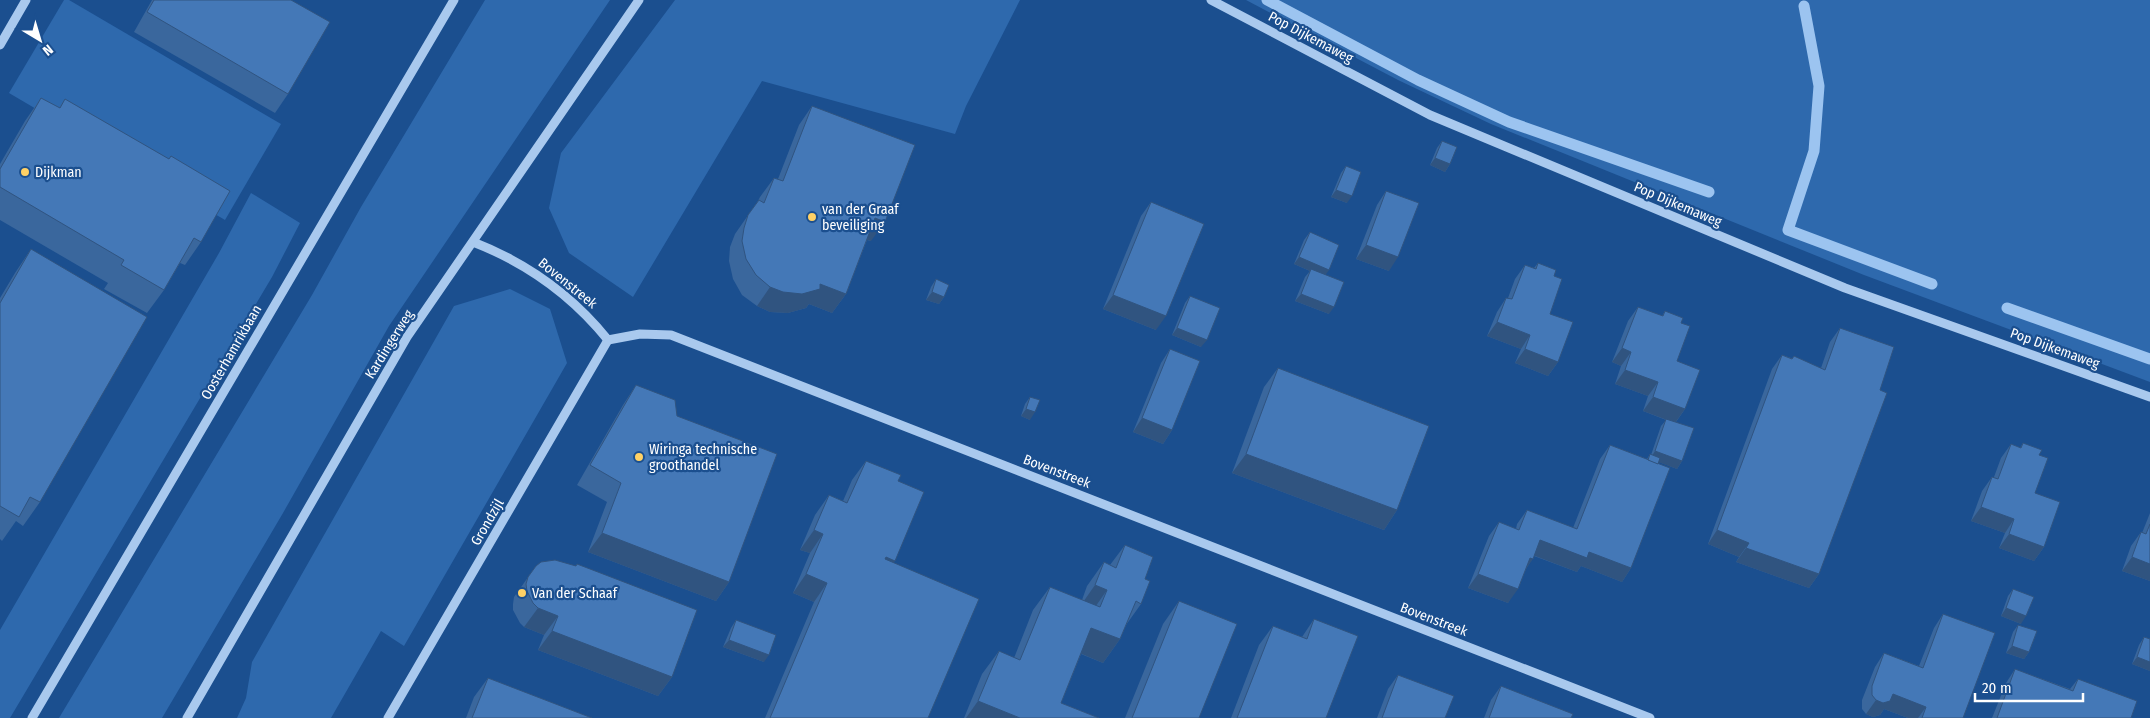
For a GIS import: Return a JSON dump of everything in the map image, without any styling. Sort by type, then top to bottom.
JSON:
[{"type":"street","points":[[0,45],[3,34],[26,0]]},
{"type":"street","name":"Oosterhamrikbaan","points":[[32,718],[454,0]]},
{"type":"street","name":"Kardingerweg","points":[[187,718],[407,337],[639,0]]},
{"type":"street","name":"Pop Dijkemaweg","points":[[1211,0],[1430,115],[1845,288],[2150,397]]},
{"type":"street","name":"Bovenstreek","points":[[473,242],[499,252],[548,281],[573,301],[608,340],[640,334],[671,335],[1650,718]]},
{"type":"street","name":"Grondzijl","points":[[388,718],[608,340]]},
{"type":"shaded area","points":[[64,0],[69,0],[281,124],[225,220],[9,93]]},
{"type":"shaded area","points":[[485,0],[610,0],[389,326],[283,513],[162,718],[59,718],[312,295],[361,207]]},
{"type":"shaded area","points":[[675,0],[1020,0],[966,106],[955,134],[762,81],[633,297],[569,253],[549,208],[561,153]]},
{"type":"shaded area","points":[[1246,0],[2150,0],[2150,382],[1864,275],[1491,124],[1398,80]]},
{"type":"shaded area","points":[[251,193],[300,223],[272,277],[10,718],[0,718],[0,630],[219,253]]},
{"type":"shaded area","points":[[510,289],[550,309],[567,363],[404,646],[381,631],[331,718],[237,718],[246,698],[252,662],[454,306]]},
{"type":"building","points":[[154,0],[291,0],[330,22],[288,94],[147,12]]},
{"type":"building","points":[[41,98],[60,108],[65,99],[169,159],[171,156],[230,191],[201,242],[194,238],[164,290],[121,265],[124,260],[0,187],[0,169]]},
{"type":"building","points":[[812,106],[915,145],[885,222],[875,218],[846,294],[820,284],[820,289],[802,294],[783,292],[770,287],[756,275],[746,259],[742,241],[748,215],[759,200],[764,203],[774,178],[783,181]]},
{"type":"building","points":[[1442,141],[1457,147],[1450,164],[1435,158]]},
{"type":"building","points":[[1346,166],[1361,172],[1352,196],[1336,190]]},
{"type":"building","points":[[1386,191],[1419,203],[1398,257],[1366,245]]},
{"type":"building","points":[[1151,202],[1204,224],[1166,316],[1113,295]]},
{"type":"building","points":[[1310,232],[1339,245],[1329,270],[1299,257]]},
{"type":"building","points":[[31,249],[147,317],[40,502],[30,497],[19,517],[0,506],[0,303]]},
{"type":"building","points":[[1538,263],[1556,270],[1554,276],[1562,279],[1550,314],[1573,322],[1558,362],[1525,349],[1530,335],[1497,322],[1506,298],[1512,299],[1525,265],[1536,269]]},
{"type":"building","points":[[1311,269],[1344,282],[1334,307],[1301,294]]},
{"type":"building","points":[[936,279],[949,285],[944,297],[932,292]]},
{"type":"building","points":[[1190,296],[1220,308],[1207,340],[1177,328]]},
{"type":"building","points":[[1638,307],[1663,316],[1665,311],[1683,318],[1681,323],[1690,326],[1677,361],[1700,370],[1685,409],[1653,397],[1658,382],[1625,370],[1631,352],[1622,348]]},
{"type":"building","points":[[1840,328],[1894,347],[1880,390],[1887,393],[1819,574],[1746,548],[1749,543],[1717,530],[1782,355],[1792,359],[1794,356],[1825,370]]},
{"type":"building","points":[[1170,349],[1200,361],[1172,430],[1142,418]]},
{"type":"building","points":[[1278,368],[1429,426],[1397,510],[1246,454]]},
{"type":"building","points":[[636,385],[675,400],[677,416],[777,454],[729,582],[602,533],[621,483],[590,465]]},
{"type":"building","points":[[1030,397],[1040,400],[1035,412],[1026,409]]},
{"type":"building","points":[[1666,419],[1694,428],[1682,461],[1655,451]]},
{"type":"building","points":[[2023,443],[2042,450],[2039,455],[2048,458],[2035,493],[2060,502],[2044,547],[2009,534],[2014,519],[1981,507],[1992,477],[1998,479],[2011,444],[2021,448]]},
{"type":"building","points":[[1610,445],[1670,468],[1631,568],[1589,552],[1587,558],[1540,540],[1533,559],[1530,558],[1518,589],[1478,574],[1499,522],[1519,530],[1527,510],[1577,529]]},
{"type":"building","points":[[1650,454],[1660,458],[1658,464],[1648,460]]},
{"type":"building","points":[[866,461],[901,475],[898,481],[924,492],[895,561],[886,557],[885,559],[979,599],[928,718],[770,718],[827,583],[806,574],[823,534],[814,530],[829,495],[847,503]]},
{"type":"building","points":[[2150,524],[2150,564],[2132,557],[2141,532],[2146,534]]},
{"type":"building","points":[[1125,545],[1153,557],[1145,579],[1150,581],[1141,604],[1136,601],[1120,639],[1091,628],[1061,703],[1099,718],[1020,718],[978,701],[999,651],[1020,660],[1050,587],[1100,607],[1107,590],[1095,585],[1104,562],[1116,568]]},
{"type":"building","points":[[555,560],[576,566],[577,564],[697,610],[672,677],[552,631],[558,616],[538,608],[533,603],[526,584],[528,577],[536,566],[541,562]]},
{"type":"building","points":[[2013,589],[2034,597],[2026,616],[2006,608]]},
{"type":"building","points":[[1179,601],[1237,624],[1199,718],[1132,718]]},
{"type":"building","points":[[1943,614],[1995,633],[1963,718],[1922,718],[1926,707],[1893,694],[1890,701],[1883,703],[1876,700],[1872,695],[1872,686],[1884,653],[1923,668]]},
{"type":"building","points":[[1314,619],[1358,636],[1326,718],[1237,718],[1273,626],[1307,639]]},
{"type":"building","points":[[736,620],[776,635],[769,655],[729,640]]},
{"type":"building","points":[[2018,625],[2037,631],[2029,652],[2012,646]]},
{"type":"building","points":[[2144,637],[2150,639],[2150,662],[2137,657]]},
{"type":"building","points":[[2015,669],[2073,691],[2078,679],[2137,701],[2131,718],[1997,718]]},
{"type":"building","points":[[1398,675],[1454,696],[1445,718],[1382,718]]},
{"type":"building","points":[[488,678],[592,718],[472,718]]},
{"type":"building","points":[[1501,686],[1573,714],[1571,718],[1489,718]]},
{"type":"waterway","points":[[1267,0],[1418,80],[1509,122],[1709,192]]},
{"type":"waterway","points":[[1804,6],[1819,86],[1814,151],[1788,230],[1932,284]]},
{"type":"waterway","points":[[2007,308],[2150,359]]},
{"type":"place","name":"Dijkman","points":[[25,172]]},
{"type":"place","name":"van der Graaf beveiliging","points":[[812,217]]},
{"type":"place","name":"Wiringa technische groothandel","points":[[639,457]]},
{"type":"place","name":"Van der Schaaf","points":[[522,593]]}]
